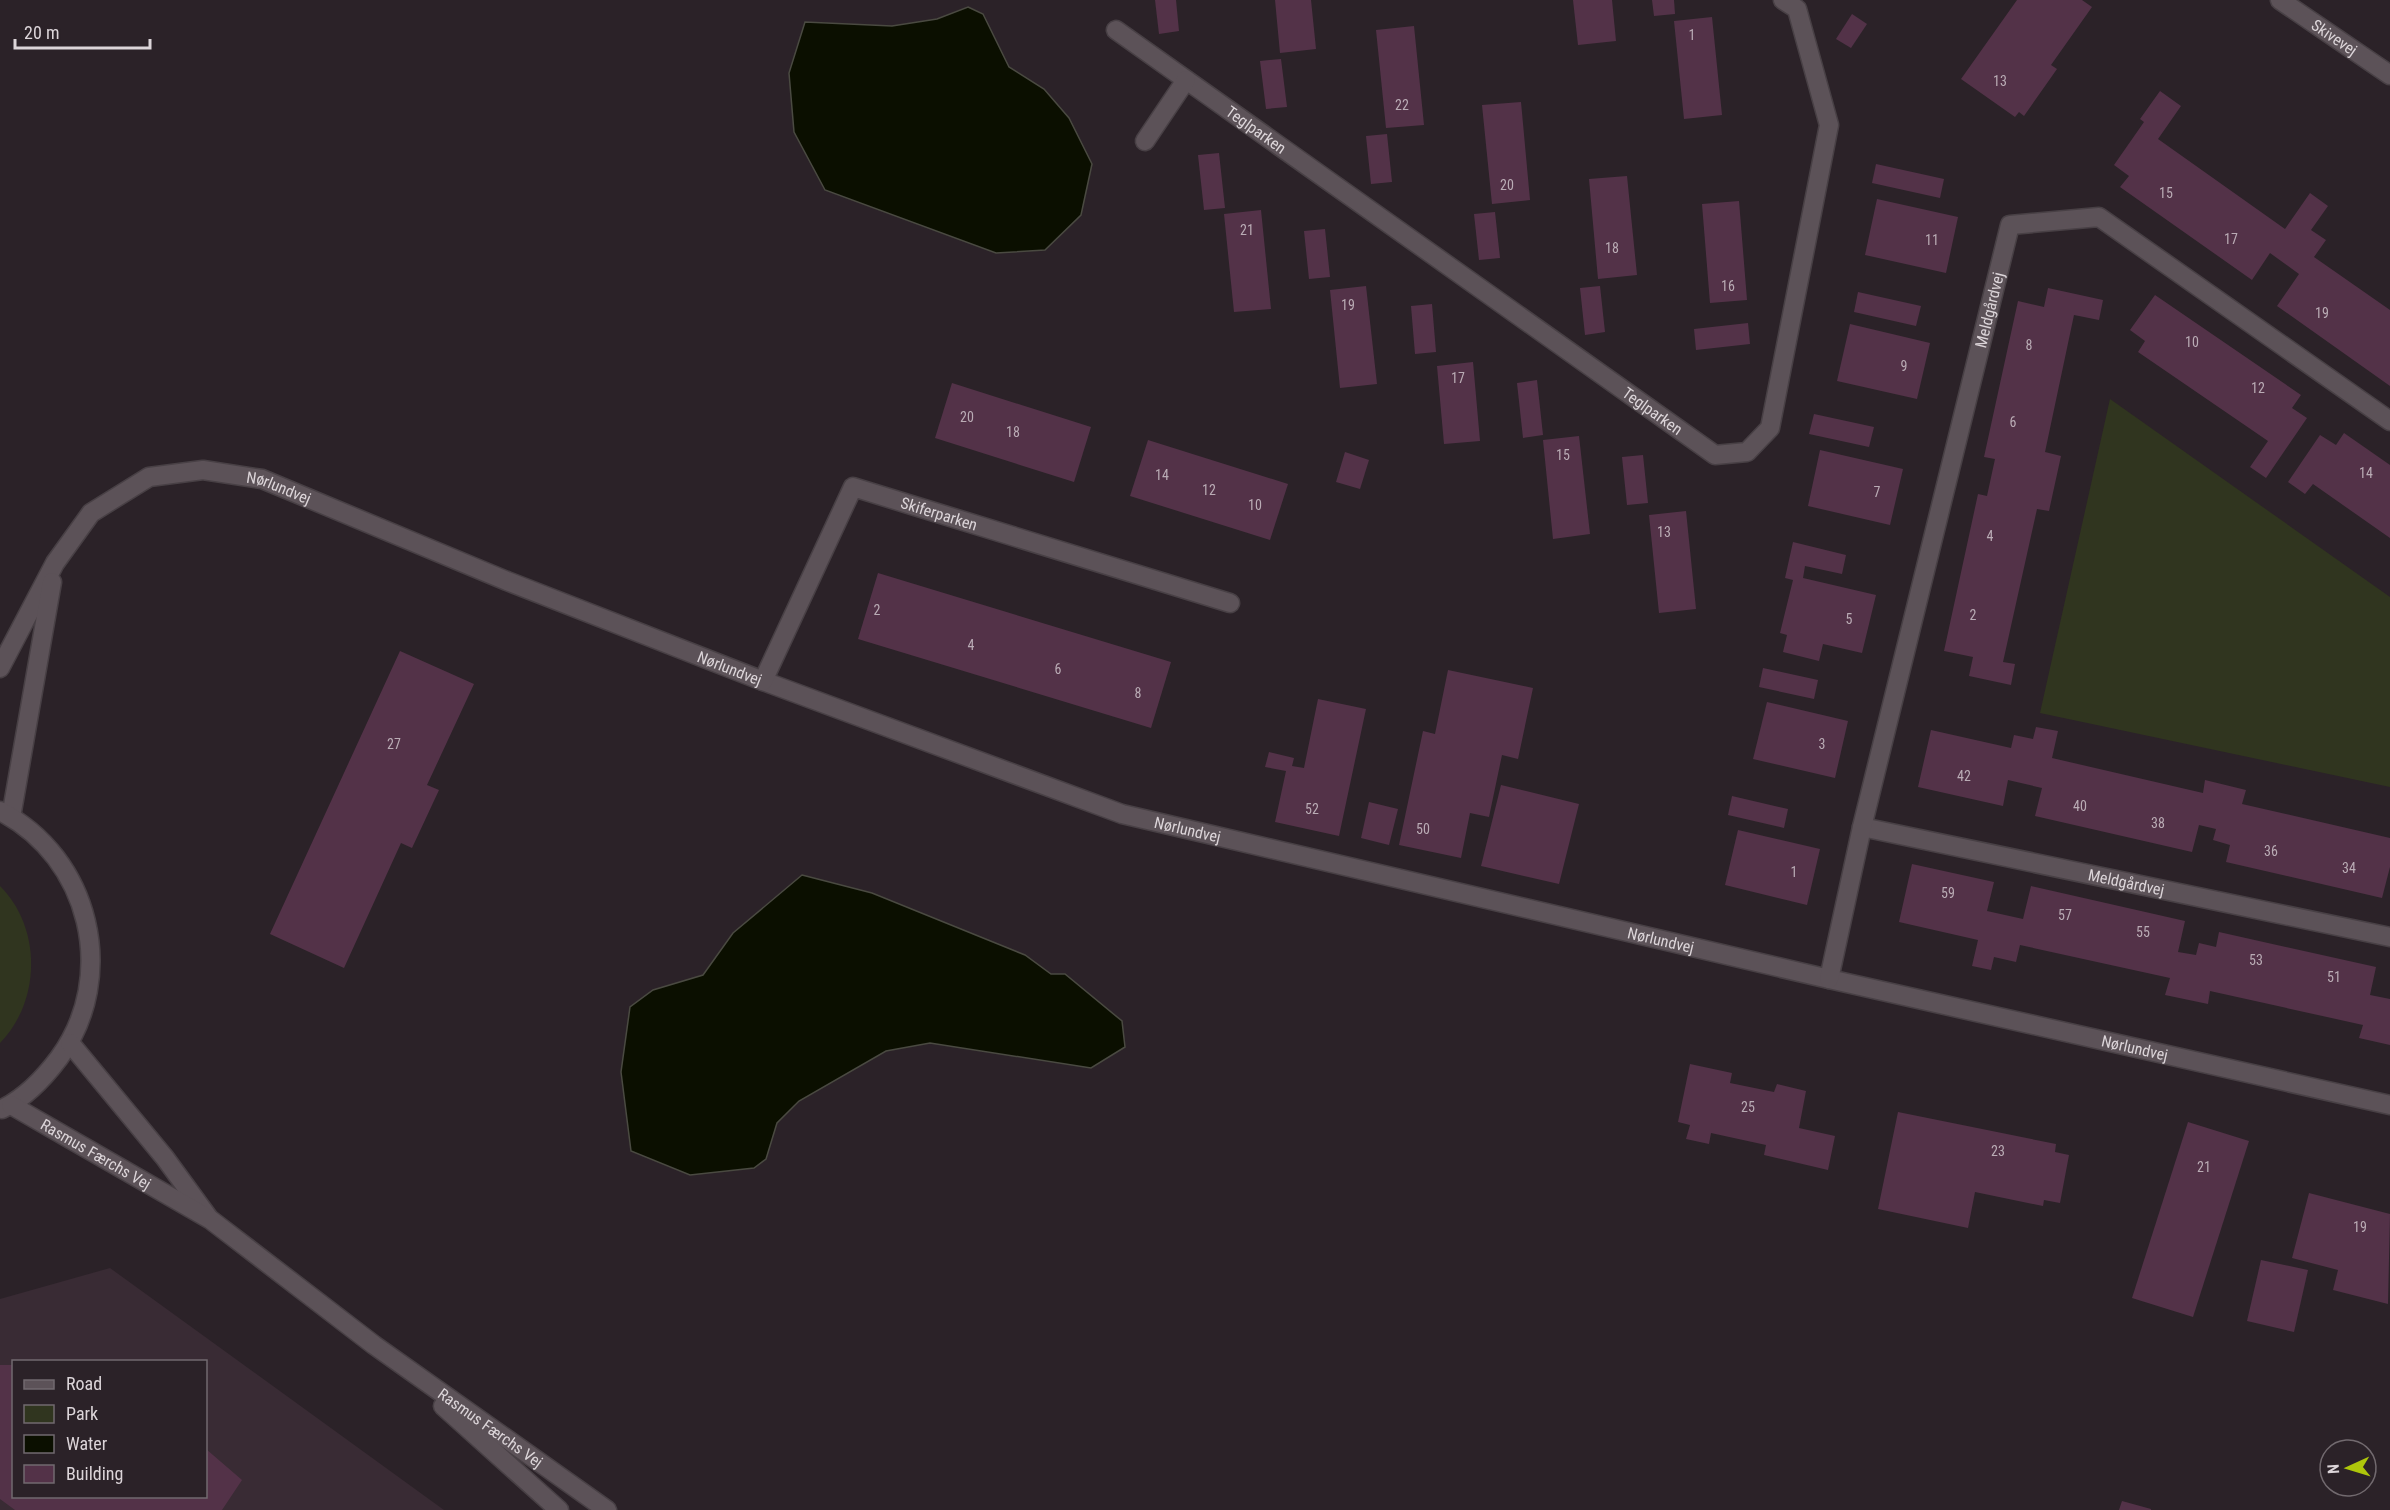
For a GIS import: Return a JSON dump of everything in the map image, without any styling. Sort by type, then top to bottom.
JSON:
[{"type":"street","name":"Skivevej","points":[[2280,0],[2390,75]]},
{"type":"street","name":"Teglparken","points":[[1116,30],[1715,455],[1748,452],[1770,428],[1829,125],[1794,3]]},
{"type":"street","points":[[1145,141],[1186,80]]},
{"type":"street","name":"Meldgårdvej","points":[[1830,979],[1862,827],[2010,225],[2099,217],[2390,421]]},
{"type":"street","name":"Nørlundvej","points":[[0,668],[55,563],[91,513],[148,477],[203,470],[262,479],[507,581],[763,681],[1122,814],[1830,979],[2390,1105]]},
{"type":"street","name":"Skiferparken","points":[[763,681],[853,487],[1230,603]]},
{"type":"street","name":"Nørlundvej","points":[[6,814],[55,563]]},
{"type":"street","points":[[6,814],[45,843],[70,878],[87,918],[92,961],[87,1004],[70,1043],[45,1078],[6,1107]]},
{"type":"street","name":"Meldgårdvej","points":[[1862,827],[2390,937]]},
{"type":"street","name":"Rasmus Færchs Vej","points":[[70,1043],[165,1158],[211,1220]]},
{"type":"street","name":"Rasmus Færchs Vej","points":[[6,1107],[211,1220],[374,1345],[607,1510]]},
{"type":"street","name":"Rasmus Færchs Vej","points":[[374,1345],[560,1510]]},
{"type":"shaded area","points":[[110,1268],[444,1510],[0,1510],[0,1299]]},
{"type":"green space","points":[[2110,399],[2390,597],[2390,787],[2040,713]]},
{"type":"green space","points":[[0,886],[14,903],[23,922],[29,943],[31,964],[29,986],[23,1007],[13,1026],[0,1043]]},
{"type":"water","points":[[968,7],[983,14],[1009,67],[1044,89],[1069,118],[1092,164],[1081,215],[1045,250],[996,253],[825,190],[794,132],[789,73],[805,22],[892,26],[937,19]]},
{"type":"water","points":[[802,875],[872,893],[1025,955],[1051,974],[1065,974],[1122,1021],[1125,1047],[1091,1068],[930,1043],[886,1051],[799,1101],[777,1123],[766,1159],[754,1168],[690,1175],[631,1151],[621,1072],[630,1007],[653,990],[703,975],[733,933]]},
{"type":"building","points":[[1155,0],[1176,0],[1179,31],[1159,34]]},
{"type":"building","points":[[1275,0],[1311,0],[1316,49],[1280,53]]},
{"type":"building","points":[[1573,0],[1612,0],[1616,41],[1578,45]]},
{"type":"building","points":[[1652,0],[1674,0],[1675,14],[1654,16]]},
{"type":"building","points":[[2017,0],[2082,0],[2092,7],[2051,65],[2057,69],[2024,116],[2019,112],[2015,117],[1961,79]]},
{"type":"building","points":[[1852,14],[1867,24],[1851,48],[1836,39]]},
{"type":"building","points":[[1712,17],[1722,115],[1684,119],[1674,21]]},
{"type":"building","points":[[1414,26],[1424,125],[1386,128],[1376,30]]},
{"type":"building","points":[[1281,59],[1287,107],[1266,109],[1260,61]]},
{"type":"building","points":[[2160,91],[2181,106],[2158,139],[2285,229],[2310,193],[2328,206],[2311,230],[2326,240],[2314,257],[2390,310],[2390,386],[2277,306],[2299,274],[2270,253],[2252,280],[2120,187],[2129,176],[2114,165],[2144,122],[2140,119]]},
{"type":"building","points":[[1521,102],[1530,200],[1492,204],[1482,105]]},
{"type":"building","points":[[1387,134],[1392,182],[1371,184],[1366,136]]},
{"type":"building","points":[[1219,153],[1225,208],[1204,210],[1198,155]]},
{"type":"building","points":[[1876,164],[1944,179],[1940,198],[1872,183]]},
{"type":"building","points":[[1627,176],[1637,275],[1598,279],[1589,179]]},
{"type":"building","points":[[1877,199],[1958,217],[1946,273],[1865,255]]},
{"type":"building","points":[[1739,201],[1747,300],[1710,303],[1702,204]]},
{"type":"building","points":[[1261,210],[1271,309],[1234,312],[1224,214]]},
{"type":"building","points":[[1495,212],[1500,258],[1479,260],[1474,214]]},
{"type":"building","points":[[1325,229],[1330,277],[1309,279],[1304,231]]},
{"type":"building","points":[[1366,286],[1377,384],[1340,388],[1330,290]]},
{"type":"building","points":[[1600,286],[1605,332],[1585,335],[1580,288]]},
{"type":"building","points":[[2048,288],[2103,300],[2099,320],[2074,315],[2045,452],[2061,456],[2049,511],[2037,509],[2003,662],[2015,664],[2011,685],[1969,676],[1973,657],[1944,651],[1978,494],[1987,496],[1995,459],[1984,457],[2018,301],[2044,307]]},
{"type":"building","points":[[1858,292],[1921,306],[1916,326],[1854,312]]},
{"type":"building","points":[[2155,295],[2301,395],[2292,408],[2307,418],[2266,478],[2250,467],[2268,441],[2138,352],[2145,341],[2130,330]]},
{"type":"building","points":[[1432,304],[1436,352],[1415,354],[1411,306]]},
{"type":"building","points":[[1748,323],[1750,344],[1696,350],[1694,329]]},
{"type":"building","points":[[1850,324],[1930,343],[1917,399],[1837,381]]},
{"type":"building","points":[[1473,362],[1480,441],[1444,444],[1437,366]]},
{"type":"building","points":[[1537,380],[1543,435],[1523,438],[1517,383]]},
{"type":"building","points":[[952,383],[1091,427],[1074,482],[935,438]]},
{"type":"building","points":[[1814,414],[1874,427],[1869,447],[1809,434]]},
{"type":"building","points":[[2344,433],[2390,465],[2390,538],[2313,484],[2305,494],[2288,482],[2320,435],[2336,445]]},
{"type":"building","points":[[1579,436],[1590,534],[1553,539],[1543,440]]},
{"type":"building","points":[[1148,440],[1288,484],[1270,540],[1130,496]]},
{"type":"building","points":[[1820,450],[1903,469],[1890,525],[1808,506]]},
{"type":"building","points":[[1345,452],[1369,460],[1360,489],[1336,482]]},
{"type":"building","points":[[1643,455],[1648,503],[1627,505],[1622,457]]},
{"type":"building","points":[[1686,511],[1696,609],[1659,613],[1649,515]]},
{"type":"building","points":[[1793,542],[1846,555],[1842,574],[1805,566],[1803,578],[1876,595],[1862,653],[1823,644],[1819,661],[1783,652],[1787,635],[1780,633],[1793,580],[1785,578]]},
{"type":"building","points":[[878,573],[1171,662],[1151,728],[858,639]]},
{"type":"building","points":[[400,651],[474,684],[427,785],[439,790],[412,848],[401,843],[344,968],[270,934]]},
{"type":"building","points":[[1763,668],[1818,680],[1814,699],[1759,687]]},
{"type":"building","points":[[1448,670],[1533,688],[1518,759],[1502,755],[1489,817],[1470,813],[1461,858],[1399,845],[1423,731],[1435,734]]},
{"type":"building","points":[[1318,699],[1366,709],[1339,836],[1275,822],[1286,771],[1265,767],[1269,752],[1294,758],[1292,766],[1304,768]]},
{"type":"building","points":[[1767,702],[1848,721],[1835,778],[1753,759]]},
{"type":"building","points":[[2036,727],[2058,731],[2052,758],[2203,793],[2205,780],[2246,790],[2242,804],[2390,838],[2390,867],[2382,898],[2226,862],[2230,845],[2213,840],[2216,829],[2199,825],[2192,852],[2035,816],[2042,788],[2008,780],[2003,806],[1918,787],[1931,730],[2011,748],[2014,735],[2033,739]]},
{"type":"building","points":[[1501,785],[1579,804],[1559,884],[1481,866]]},
{"type":"building","points":[[1732,796],[1788,809],[1784,828],[1728,815]]},
{"type":"building","points":[[1369,802],[1398,809],[1389,845],[1361,838]]},
{"type":"building","points":[[1738,830],[1820,849],[1807,905],[1725,885]]},
{"type":"building","points":[[1912,864],[1994,882],[1987,911],[2023,919],[2031,886],[2185,921],[2178,952],[2196,955],[2199,943],[2216,947],[2219,932],[2376,967],[2370,995],[2390,999],[2390,1045],[2359,1038],[2363,1025],[2210,991],[2208,1004],[2165,995],[2170,978],[2020,945],[2016,962],[1994,957],[1991,970],[1972,966],[1978,940],[1899,922]]},
{"type":"building","points":[[1690,1064],[1732,1073],[1730,1083],[1774,1092],[1777,1084],[1806,1091],[1799,1128],[1835,1136],[1828,1170],[1764,1155],[1766,1145],[1711,1133],[1709,1144],[1686,1139],[1690,1125],[1678,1122]]},
{"type":"building","points":[[1898,1112],[2056,1144],[2055,1152],[2069,1155],[2060,1203],[2044,1200],[2043,1206],[1975,1192],[1968,1228],[1878,1209]]},
{"type":"building","points":[[2188,1122],[2249,1141],[2193,1317],[2132,1298]]},
{"type":"building","points":[[2309,1193],[2390,1214],[2388,1304],[2333,1290],[2338,1270],[2292,1258]]},
{"type":"building","points":[[2261,1260],[2308,1270],[2294,1332],[2247,1321]]},
{"type":"building","points":[[0,1365],[12,1365],[12,1498],[207,1498],[207,1450],[242,1480],[222,1510],[15,1510],[0,1499]]},
{"type":"building","points":[[2122,1501],[2151,1509],[2151,1510],[2119,1510]]}]
